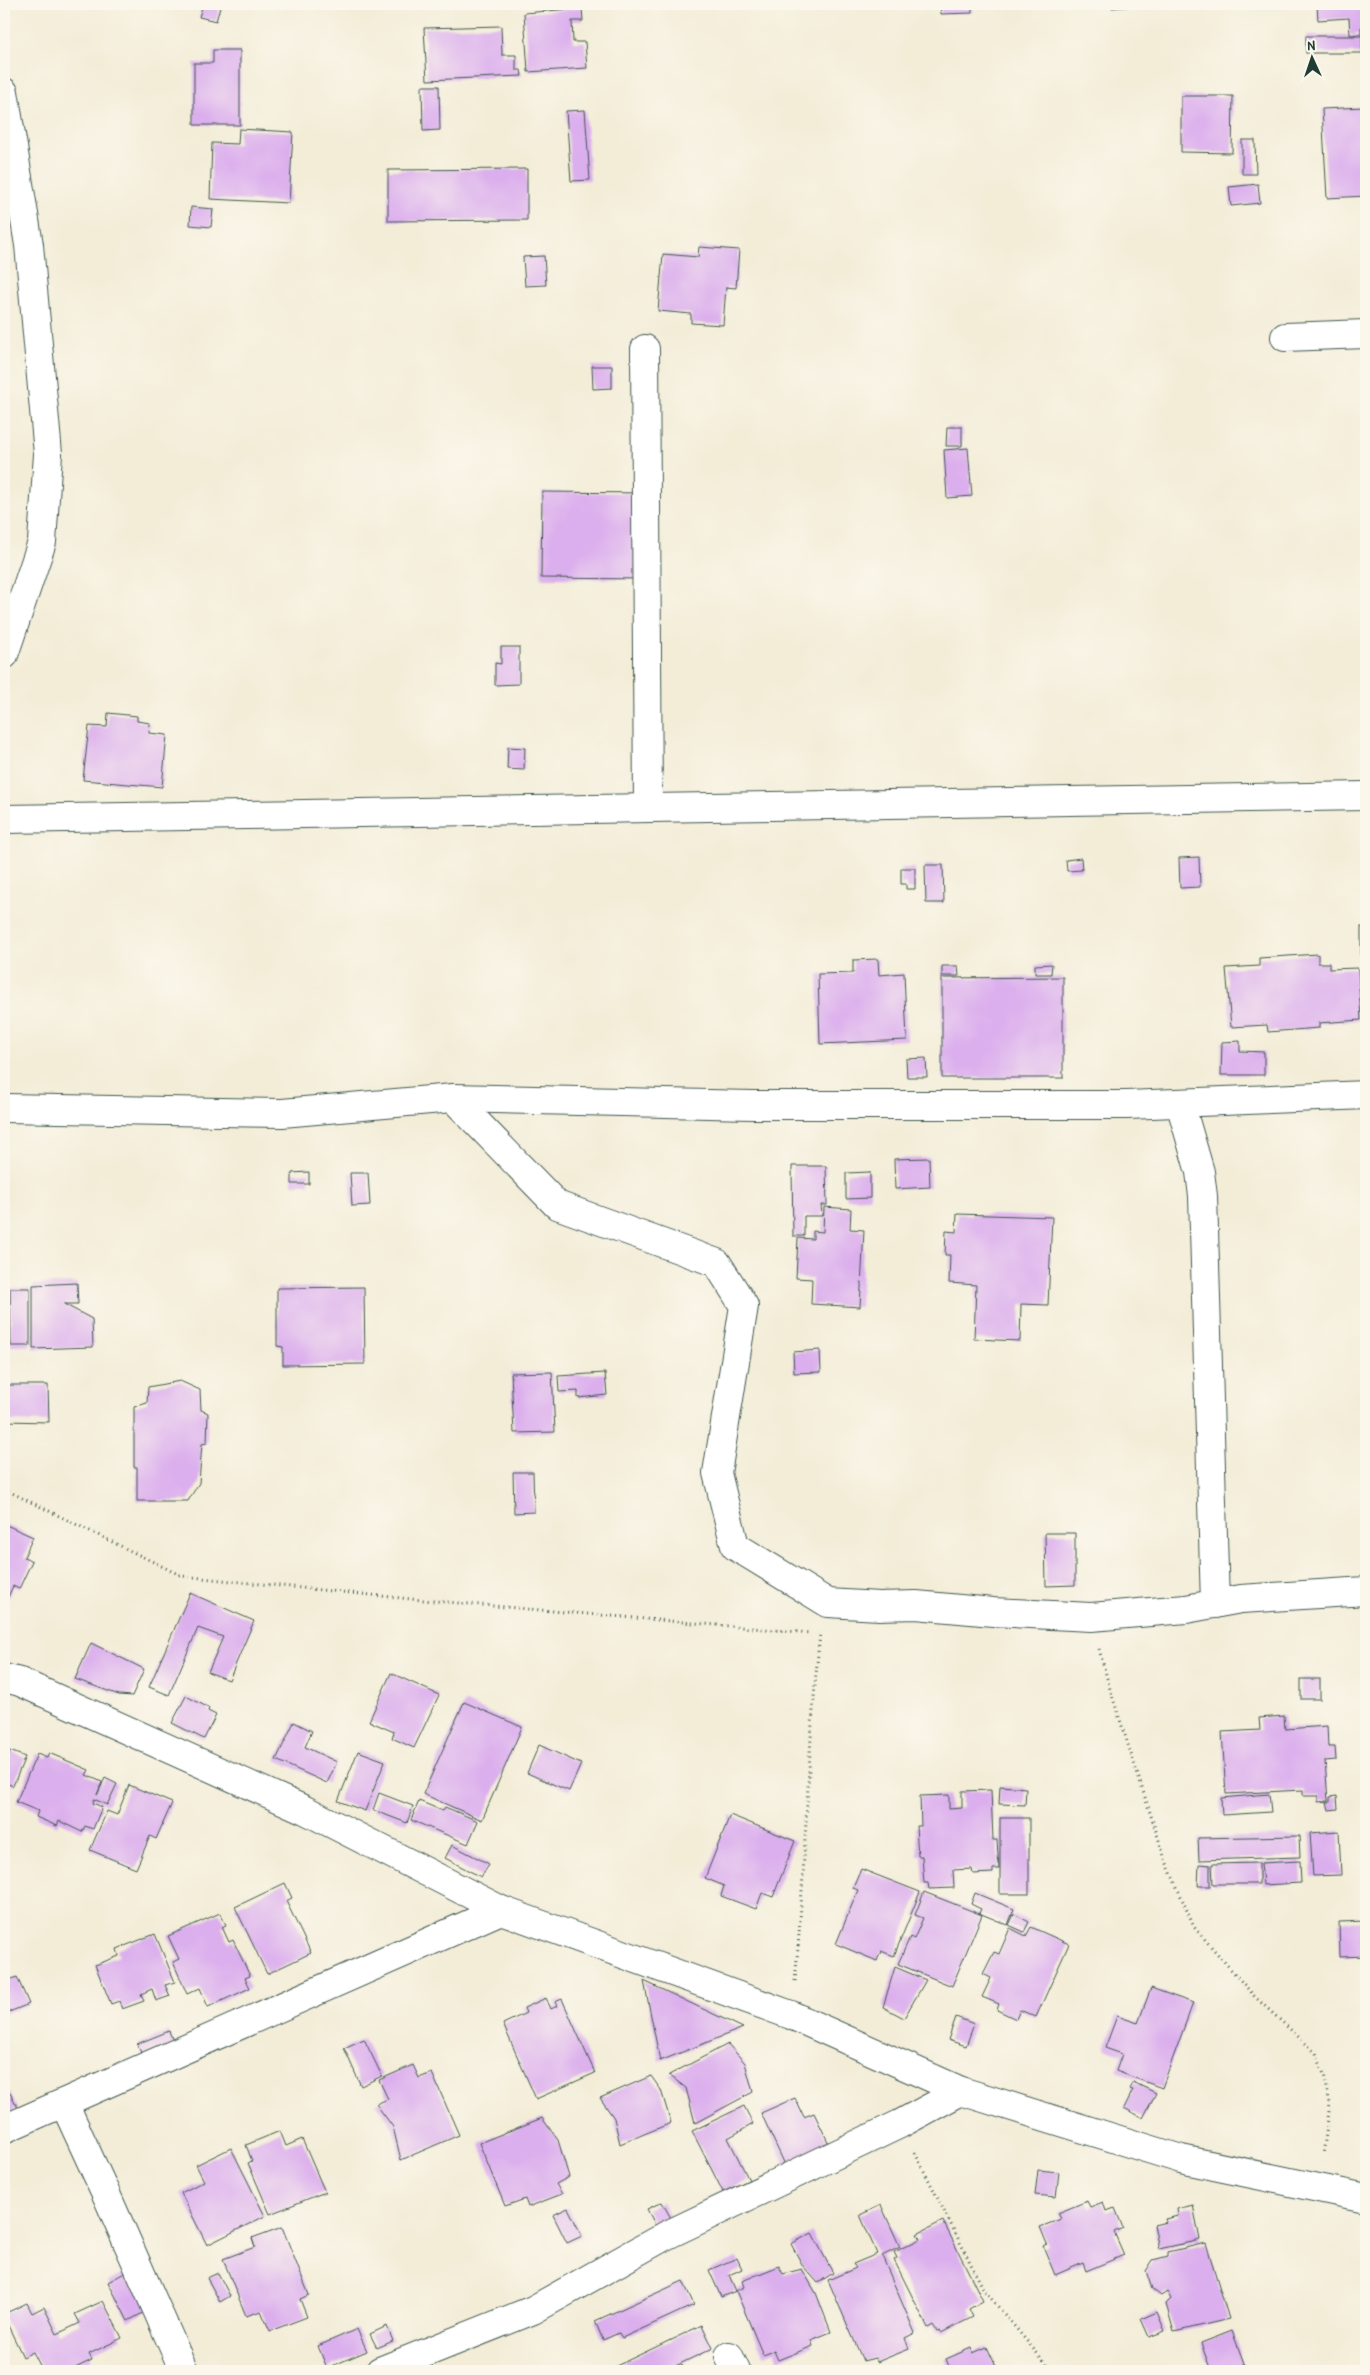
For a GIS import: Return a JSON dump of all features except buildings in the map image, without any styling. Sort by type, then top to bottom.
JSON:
[{"type":"street","points":[[4,92],[29,245],[48,454],[42,542],[4,655]]},
{"type":"street","points":[[1285,337],[1366,334]]},
{"type":"street","points":[[645,349],[648,808]]},
{"type":"street","points":[[4,819],[1366,796]]},
{"type":"street","points":[[4,1108],[282,1113],[453,1098],[752,1105],[1127,1105],[1366,1095]]},
{"type":"street","points":[[453,1098],[557,1205],[717,1263],[744,1306],[717,1473],[735,1546],[828,1602],[879,1606],[916,1605],[993,1612],[1091,1617],[1186,1609],[1241,1599],[1366,1591]]},
{"type":"street","points":[[1180,1103],[1200,1172],[1203,1196],[1216,1604]]},
{"type":"street","points":[[4,1678],[20,1682],[305,1810],[501,1910],[791,2015],[961,2091],[1181,2159],[1320,2186],[1366,2198]]},
{"type":"street","points":[[4,2130],[501,1910]]},
{"type":"street","points":[[380,2371],[534,2310],[665,2236],[900,2124],[961,2091]]},
{"type":"street","points":[[64,2103],[184,2371]]},
{"type":"path","points":[[4,1489],[182,1576],[411,1599],[820,1634],[814,1693],[802,1910],[791,2015]]},
{"type":"path","points":[[1091,1617],[1110,1689],[1165,1859],[1194,1927],[1255,1997],[1316,2053],[1325,2077],[1330,2104],[1320,2186]]},
{"type":"path","points":[[900,2124],[984,2290],[1052,2371]]}]
